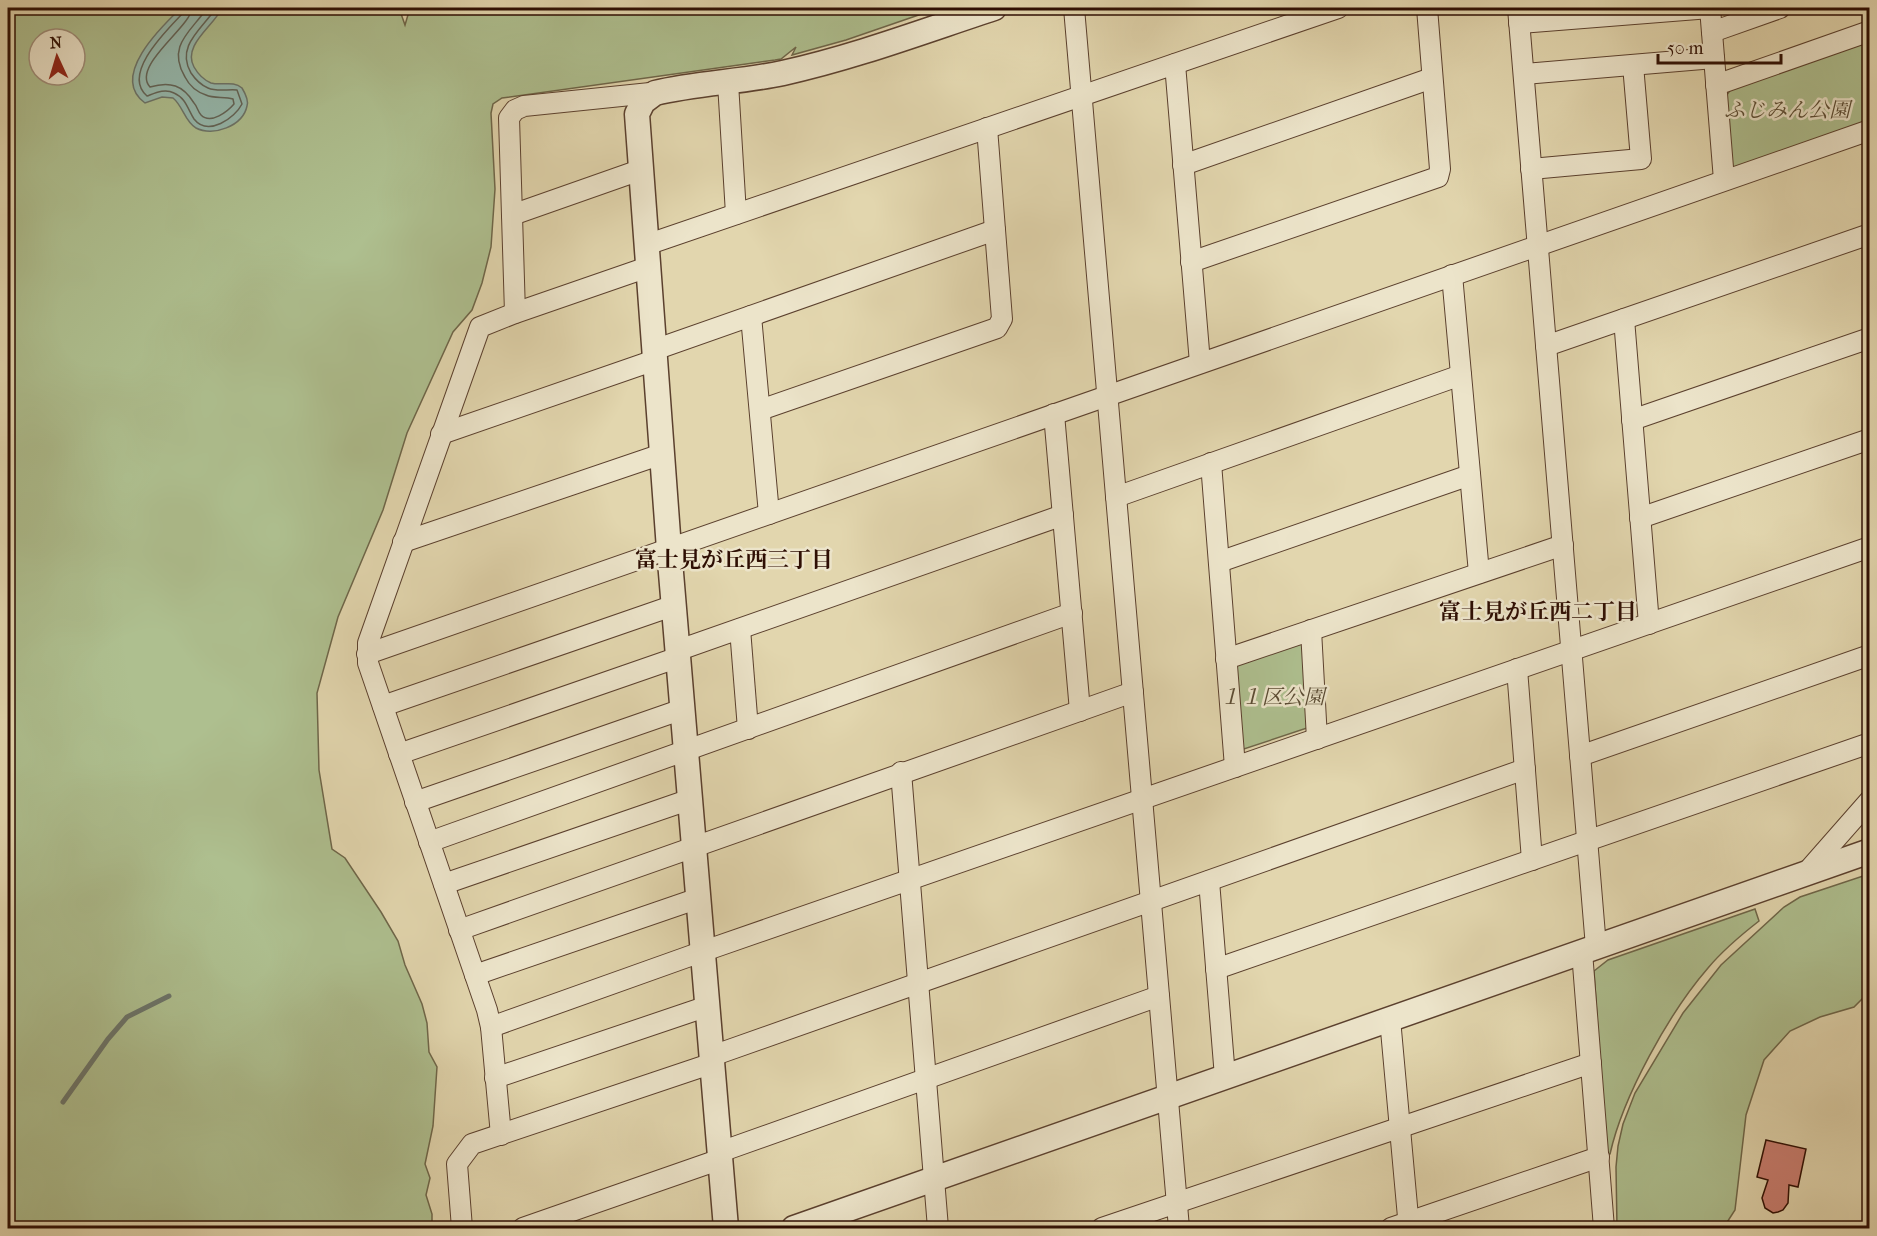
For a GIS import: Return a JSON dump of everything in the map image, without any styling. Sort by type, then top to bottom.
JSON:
[{"type":"street","points":[[515,313],[509,118],[515,110],[524,106],[728,83],[817,65],[994,8]]},
{"type":"street","points":[[1074,8],[1179,1228]]},
{"type":"street","points":[[501,1135],[491,1027],[368,663],[367,654],[373,627],[480,327],[647,256],[736,214],[1338,8]]},
{"type":"street","points":[[1191,262],[1438,177],[1440,169],[1427,8]]},
{"type":"street","points":[[1604,1228],[1591,1063],[1587,841],[1519,15],[1710,8],[1724,180]]},
{"type":"street","points":[[1712,32],[1780,8]]},
{"type":"street","points":[[1716,85],[1869,31]]},
{"type":"street","points":[[1524,74],[1714,57]]},
{"type":"street","points":[[1175,64],[1200,363]]},
{"type":"street","points":[[1532,170],[1641,159],[1633,64]]},
{"type":"street","points":[[1183,165],[1432,78]]},
{"type":"street","points":[[728,83],[736,214]]},
{"type":"street","points":[[660,92],[646,98],[637,114],[640,170],[669,549],[726,1228]]},
{"type":"street","points":[[760,410],[997,328],[1002,319],[987,128]]},
{"type":"street","points":[[367,654],[1869,130]]},
{"type":"street","points":[[512,215],[640,170]]},
{"type":"street","points":[[441,434],[654,355],[751,316],[995,230]]},
{"type":"street","points":[[1546,346],[1869,234]]},
{"type":"street","points":[[1452,275],[1479,573]]},
{"type":"street","points":[[751,316],[769,514]]},
{"type":"street","points":[[1624,319],[1648,624]]},
{"type":"street","points":[[1632,420],[1869,338]]},
{"type":"street","points":[[1116,497],[1461,375]]},
{"type":"street","points":[[1054,414],[1080,711]]},
{"type":"street","points":[[1640,518],[1869,439]]},
{"type":"street","points":[[403,542],[662,454]]},
{"type":"street","points":[[1211,464],[1235,767]]},
{"type":"street","points":[[1219,562],[1470,475]]},
{"type":"street","points":[[399,754],[679,654],[740,629],[1063,515]]},
{"type":"street","points":[[1226,659],[1563,545]]},
{"type":"street","points":[[491,1027],[910,879],[1869,547]]},
{"type":"street","points":[[383,706],[675,605]]},
{"type":"street","points":[[429,842],[1072,613]]},
{"type":"street","points":[[740,629],[748,729]]},
{"type":"street","points":[[1311,630],[1317,739]]},
{"type":"street","points":[[1580,756],[1869,655]]},
{"type":"street","points":[[1517,669],[1532,860]]},
{"type":"street","points":[[459,930],[901,772],[1133,692]]},
{"type":"street","points":[[416,802],[684,709]]},
{"type":"street","points":[[1216,969],[1869,743]]},
{"type":"street","points":[[462,1228],[457,1164],[472,1144],[918,983],[1526,769]]},
{"type":"street","points":[[901,772],[938,1228]]},
{"type":"street","points":[[444,884],[691,799]]},
{"type":"street","points":[[1805,874],[1869,800]]},
{"type":"street","points":[[794,1228],[1869,851]]},
{"type":"street","points":[[1209,881],[1225,1077]]},
{"type":"street","points":[[475,975],[699,898]]},
{"type":"street","points":[[524,1228],[926,1078],[1159,996]]},
{"type":"street","points":[[495,1078],[708,1006]]},
{"type":"street","points":[[1390,1019],[1399,1128],[1403,1227],[1599,1157]]},
{"type":"street","points":[[1102,1228],[1591,1063]]},
{"type":"green space","points":[[8,8],[399,8],[405,25],[410,8],[939,8],[846,40],[792,55],[796,47],[781,59],[502,98],[493,104],[491,113],[495,189],[491,247],[482,283],[472,310],[453,332],[407,433],[383,510],[338,617],[317,693],[319,770],[332,849],[345,858],[398,941],[405,965],[422,1004],[427,1023],[429,1052],[437,1067],[433,1126],[425,1164],[430,1178],[426,1195],[432,1214],[432,1228],[8,1228]]},
{"type":"green space","name":"ふじみん公園","points":[[1869,39],[1869,124],[1732,168],[1724,99],[1731,89]]},
{"type":"green space","name":"１１区公園","points":[[1303,642],[1307,728],[1244,749],[1235,666],[1239,662]]},
{"type":"green space","points":[[1869,874],[1869,992],[1854,1007],[1820,1017],[1790,1031],[1764,1060],[1746,1115],[1735,1210],[1724,1227],[1617,1228],[1616,1167],[1623,1124],[1635,1093],[1683,1013],[1721,965],[1784,907],[1800,897]]},
{"type":"green space","points":[[1755,909],[1759,921],[1732,943],[1708,968],[1663,1031],[1636,1082],[1616,1131],[1610,1154],[1606,1155],[1594,971],[1608,960]]},
{"type":"water","points":[[181,8],[222,8],[195,43],[191,59],[201,76],[211,83],[235,84],[242,88],[247,106],[240,119],[226,128],[211,131],[196,128],[189,122],[173,98],[162,97],[145,103],[135,92],[133,80],[135,67],[142,53],[162,27]]},
{"type":"building","points":[[1766,1140],[1806,1149],[1798,1187],[1789,1185],[1788,1203],[1783,1210],[1773,1213],[1765,1208],[1762,1198],[1768,1180],[1757,1177]]},
{"type":"waterway","points":[[63,1102],[108,1039],[127,1017],[169,996]]},
{"type":"district","name":"富士見が丘西三丁目","points":[[734,560]]},
{"type":"district","name":"富士見が丘西二丁目","points":[[1538,612]]}]
